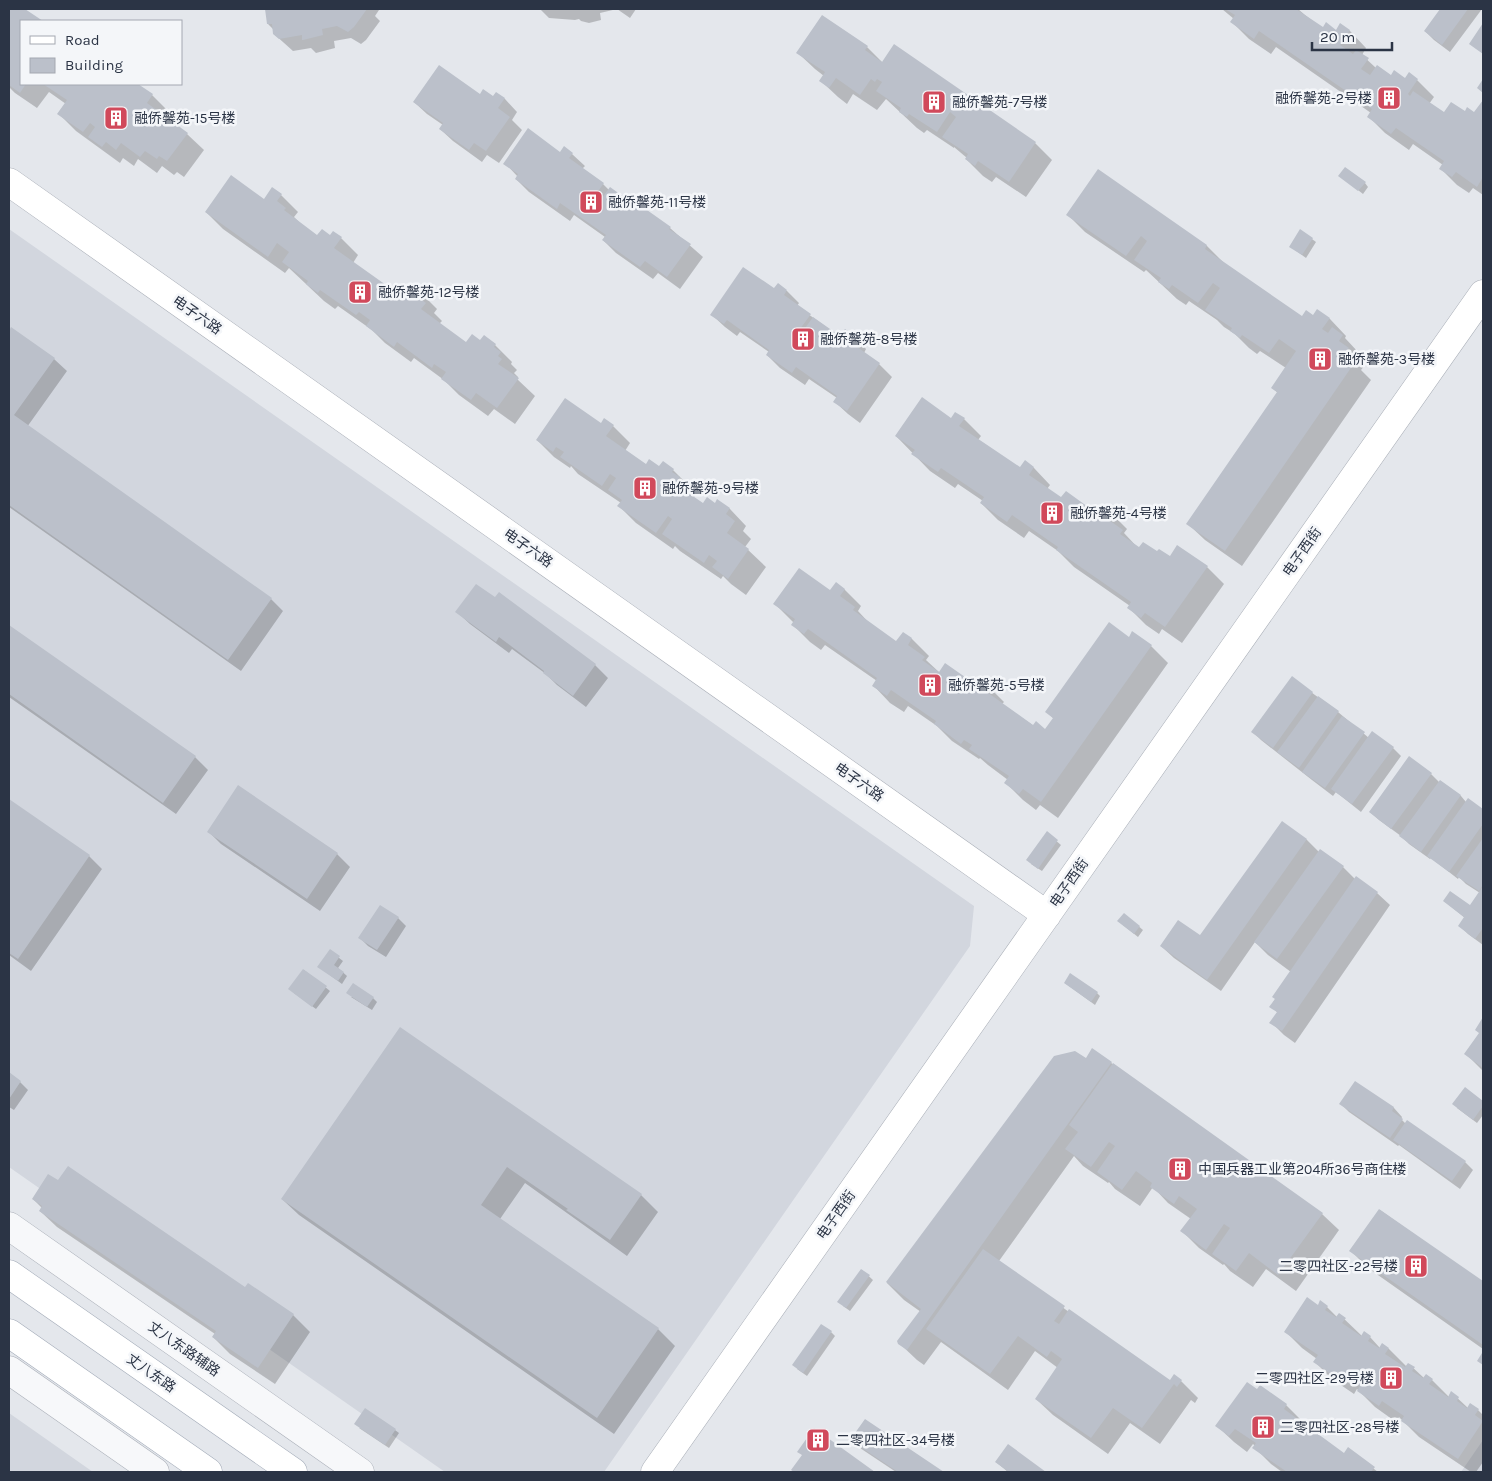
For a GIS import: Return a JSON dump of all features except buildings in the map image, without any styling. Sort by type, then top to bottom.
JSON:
[{"type":"street","name":"电子六路","points":[[9,182],[1047,914]]},
{"type":"street","name":"电子西街","points":[[655,1472],[1483,294]]},
{"type":"street","name":"丈八东路辅路","points":[[9,1226],[360,1472]]},
{"type":"street","name":"丈八东路","points":[[9,1274],[293,1472]]},
{"type":"street","points":[[9,1333],[208,1472]]},
{"type":"street","points":[[9,1370],[155,1472]]},
{"type":"shaded area","points":[[9,229],[974,906],[970,946],[604,1472],[445,1472],[9,1167]]},
{"type":"shaded area","points":[[9,1413],[93,1472],[9,1472]]},
{"type":"shaded area","points":[[1483,1440],[1483,1472],[1461,1472]]},
{"type":"place","name":"融侨馨苑-2号楼","points":[[1389,98]]},
{"type":"place","name":"融侨馨苑-7号楼","points":[[934,102]]},
{"type":"place","name":"融侨馨苑-15号楼","points":[[116,118]]},
{"type":"place","name":"融侨馨苑-11号楼","points":[[591,202]]},
{"type":"place","name":"融侨馨苑-12号楼","points":[[360,292]]},
{"type":"place","name":"融侨馨苑-8号楼","points":[[803,339]]},
{"type":"place","name":"融侨馨苑-3号楼","points":[[1320,359]]},
{"type":"place","name":"融侨馨苑-9号楼","points":[[645,488]]},
{"type":"place","name":"融侨馨苑-4号楼","points":[[1052,513]]},
{"type":"place","name":"融侨馨苑-5号楼","points":[[930,685]]},
{"type":"place","name":"中国兵器工业第204所36号商住楼","points":[[1180,1169]]},
{"type":"place","name":"二零四社区-22号楼","points":[[1416,1266]]},
{"type":"place","name":"二零四社区-29号楼","points":[[1391,1378]]},
{"type":"place","name":"二零四社区-28号楼","points":[[1263,1427]]},
{"type":"place","name":"二零四社区-34号楼","points":[[818,1440]]}]
